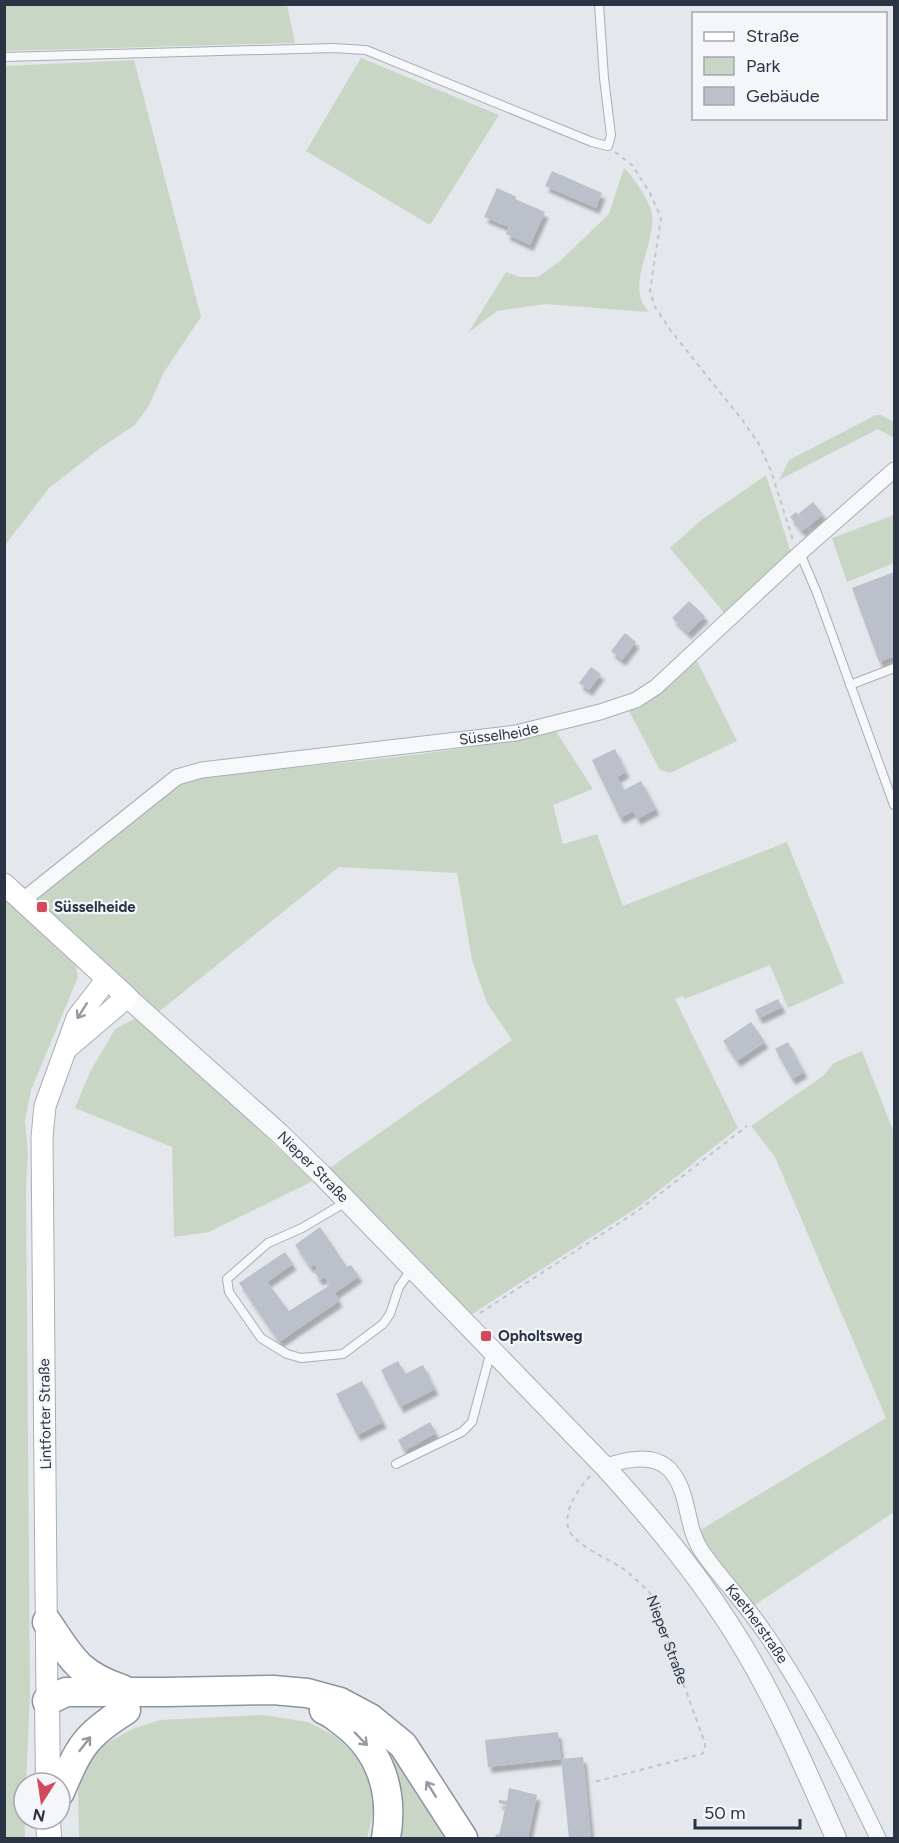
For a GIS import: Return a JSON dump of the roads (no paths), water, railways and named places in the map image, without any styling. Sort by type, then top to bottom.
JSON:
[{"type":"highway","points":[[47,1622],[74,1661],[128,1701],[272,1698],[330,1712],[368,1746],[378,1765],[388,1793],[386,1839]]},
{"type":"highway","points":[[47,1701],[68,1712],[128,1701],[273,1690],[307,1693],[340,1702],[370,1718],[403,1746],[463,1839]]},
{"type":"highway","points":[[69,1771],[82,1745],[128,1701]]},
{"type":"main road","name":"Nieper Straße","points":[[10,890],[126,997]]},
{"type":"main road","name":"Lintforter Straße","points":[[48,1771],[42,1137],[45,1106],[77,1018],[107,979]]},
{"type":"main road","name":"Lintforter Straße","points":[[66,1049],[126,997]]},
{"type":"street","name":"Süsselheide","points":[[10,890],[177,777],[202,770],[516,733],[600,712],[636,700],[656,687],[800,553],[894,470]]},
{"type":"street","name":"Nieper Straße","points":[[126,997],[279,1133],[465,1322],[643,1509],[713,1599],[743,1647],[783,1721],[836,1839]]},
{"type":"street","name":"Kaetherstraße","points":[[605,1467],[630,1459],[649,1460],[668,1468],[680,1484],[691,1529],[700,1550],[763,1629],[799,1686],[878,1839]]},
{"type":"lane","points":[[4,57],[333,48],[366,50],[608,146],[611,135],[599,4]]},
{"type":"lane","points":[[800,553],[818,593],[894,806]]},
{"type":"lane","points":[[850,685],[894,668]]},
{"type":"lane","points":[[347,1201],[302,1228],[268,1243],[227,1279],[229,1292],[261,1338],[287,1354],[301,1358],[343,1354],[383,1324],[390,1314],[399,1287],[412,1268]]},
{"type":"lane","points":[[396,1464],[462,1432],[472,1422],[492,1350]]},
{"type":"place","name":"Süsselheide","points":[[42,907]]},
{"type":"place","name":"Opholtsweg","points":[[486,1336]]}]
